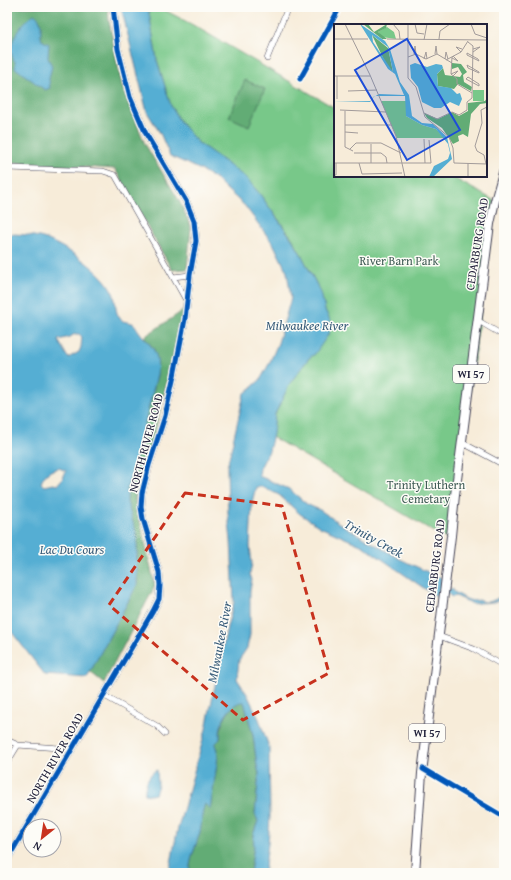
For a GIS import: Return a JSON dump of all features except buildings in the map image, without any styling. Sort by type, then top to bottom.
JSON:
[{"type":"main road","name":"CEDARBURG ROAD","points":[[415,873],[422,769],[443,594],[446,580],[461,442],[490,224],[504,169]]},
{"type":"street","name":"NORTH RIVER ROAD","points":[[7,860],[159,599],[159,572],[143,519],[141,499],[145,478],[164,416],[174,376],[185,319],[186,302],[196,241],[194,221],[186,201],[146,134],[130,97],[118,49],[113,7]]},
{"type":"street","points":[[267,59],[288,7]]},
{"type":"street","points":[[300,79],[340,7]]},
{"type":"street","points":[[7,168],[103,171],[115,175],[186,302]]},
{"type":"street","points":[[172,277],[190,275]]},
{"type":"street","points":[[477,320],[504,336]]},
{"type":"street","points":[[461,442],[504,465]]},
{"type":"street","points":[[439,636],[474,649],[504,666]]},
{"type":"street","points":[[103,695],[157,726],[165,734]]},
{"type":"street","points":[[7,740],[18,745],[72,749]]},
{"type":"street","points":[[7,763],[18,745]]},
{"type":"street","points":[[422,769],[504,817]]},
{"type":"highlighted area","points":[[185,493],[282,506],[329,673],[243,720],[109,605]]},
{"type":"green space","points":[[7,7],[108,7],[109,21],[122,86],[145,144],[179,200],[191,227],[187,269],[172,270],[115,169],[7,162]]},
{"type":"green space","name":"River Barn Park","points":[[148,7],[159,7],[193,25],[334,107],[334,177],[452,177],[495,201],[450,541],[272,437],[275,414],[290,383],[309,358],[315,354],[332,324],[325,310],[321,293],[301,254],[292,238],[259,193],[245,178],[197,142],[180,122],[171,106],[157,60]]},
{"type":"green space","points":[[245,80],[265,89],[249,126],[229,117]]},
{"type":"green space","points":[[185,308],[154,435],[135,499],[155,586],[104,683],[90,672],[137,585],[137,536],[127,502],[127,488],[157,375],[154,349],[144,337]]},
{"type":"green space","points":[[241,701],[244,701],[253,735],[259,773],[255,814],[258,821],[253,835],[254,846],[250,873],[189,873],[192,857],[200,832],[205,803],[210,809],[218,754],[215,744],[220,739],[221,728],[225,717],[231,708]]},
{"type":"water","name":"Milwaukee River","points":[[121,7],[148,7],[157,60],[171,106],[180,122],[197,142],[246,178],[259,193],[301,254],[321,293],[325,310],[332,324],[328,335],[315,354],[309,358],[290,383],[275,414],[273,434],[269,451],[260,468],[259,476],[289,489],[308,505],[320,510],[400,559],[442,578],[441,584],[453,589],[454,592],[466,599],[472,601],[479,600],[489,602],[504,594],[502,598],[495,602],[473,604],[456,596],[452,597],[440,588],[438,598],[363,546],[320,527],[300,514],[279,495],[263,487],[256,487],[252,502],[250,546],[252,564],[250,574],[252,580],[250,590],[250,635],[247,648],[239,660],[237,679],[247,694],[259,719],[269,747],[270,817],[264,873],[250,873],[254,846],[253,835],[258,821],[255,814],[259,773],[253,735],[244,702],[240,702],[233,706],[223,720],[220,731],[220,739],[215,744],[218,754],[210,809],[205,804],[200,832],[192,857],[189,873],[169,873],[177,832],[206,729],[227,627],[234,602],[228,514],[227,467],[244,394],[260,380],[278,343],[291,298],[287,272],[274,245],[245,206],[214,178],[201,170],[170,156],[160,133],[147,112]]},
{"type":"water","points":[[34,14],[38,17],[41,24],[41,38],[49,44],[48,58],[52,66],[49,79],[50,88],[45,90],[15,68],[15,62],[11,50],[17,32]]},
{"type":"water","name":"Lac Du Cours","points":[[7,234],[27,235],[46,239],[83,260],[107,283],[112,291],[116,311],[120,319],[134,324],[154,350],[158,366],[137,454],[127,488],[127,502],[137,536],[137,585],[87,678],[45,675],[7,626]],"holes":[[[79,334],[82,337],[81,347],[79,352],[68,358],[58,340]],[[59,468],[66,471],[63,478],[57,485],[53,484],[44,486],[41,483],[46,475],[50,471]]]},
{"type":"water","points":[[157,770],[158,785],[155,794],[145,794],[145,787],[148,780]]},
{"type":"cycle path","points":[[7,860],[159,599],[159,572],[143,519],[141,507],[142,493],[149,465],[165,416],[174,376],[185,319],[196,241],[194,221],[186,201],[146,134],[130,97],[118,49],[113,7]]},
{"type":"cycle path","points":[[300,79],[340,7]]},
{"type":"cycle path","points":[[423,769],[504,817]]},
{"type":"park label","name":"Trinity Luthern Cemetary","points":[[426,492]]},
{"type":"water label","name":"Trinity Creek","points":[[374,538]]}]
